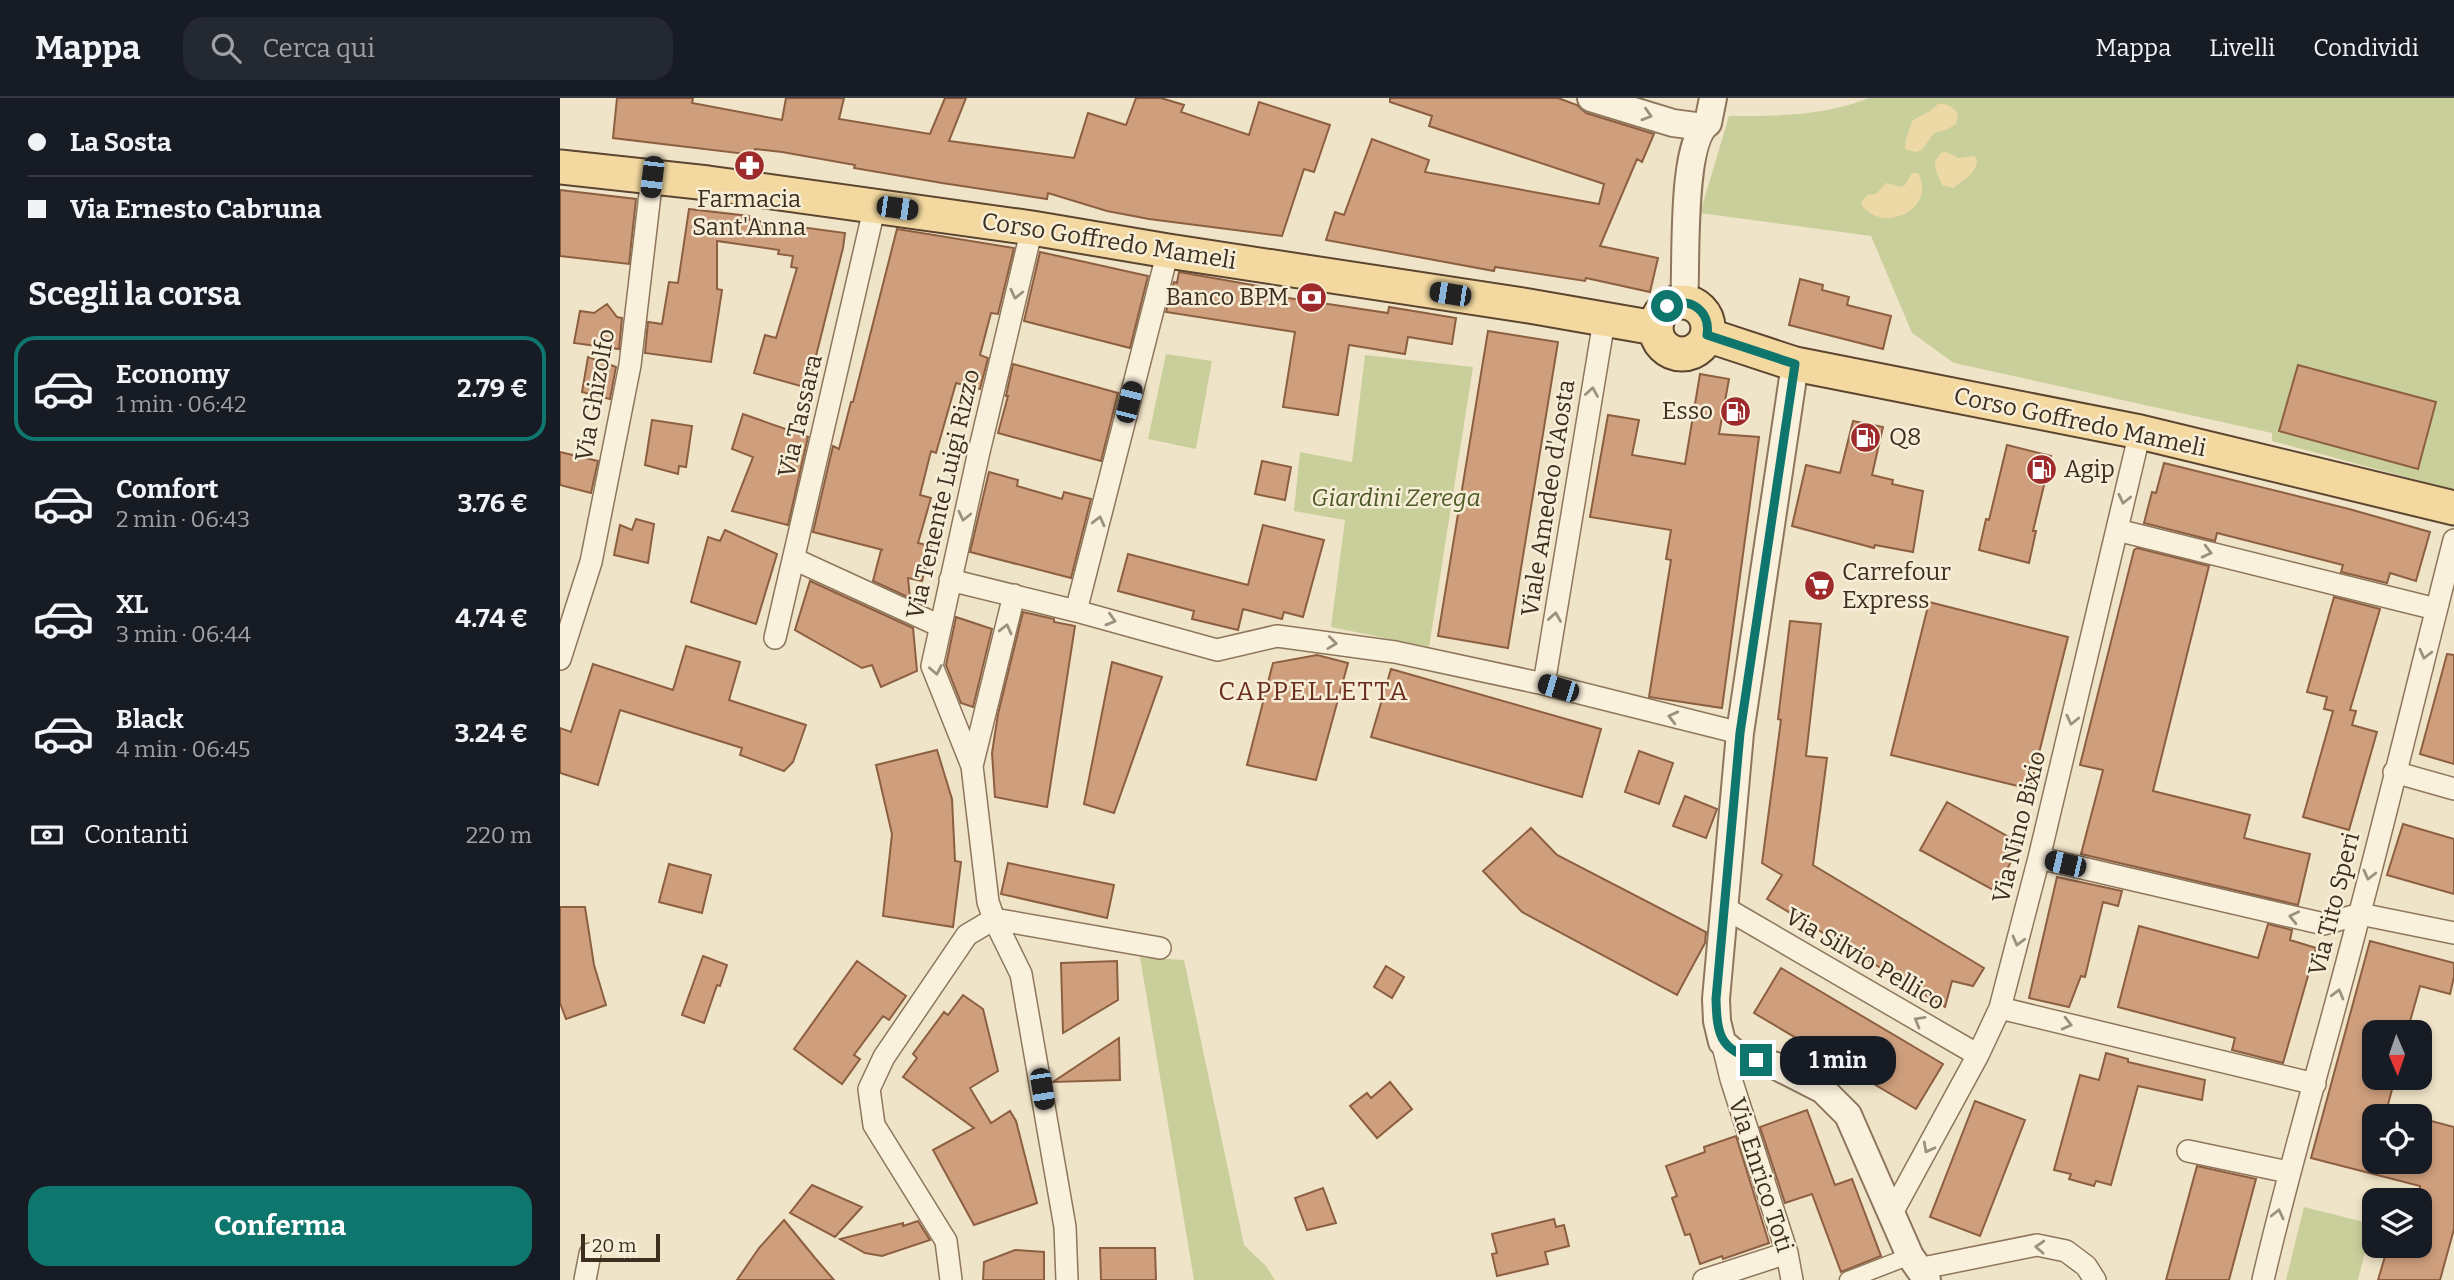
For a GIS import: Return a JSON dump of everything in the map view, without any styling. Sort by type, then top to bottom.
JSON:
[{"type":"main road","name":"Corso Goffredo Mameli","points":[[560,167],[875,205],[1032,228],[1655,328]]},
{"type":"main road","points":[[1675,302],[1684,302],[1698,307],[1709,327],[1698,349],[1683,355],[1674,354],[1660,344],[1655,328],[1661,312],[1675,302]]},
{"type":"main road","name":"Corso Goffredo Mameli","points":[[1707,335],[1795,364],[2140,432],[2454,508]]},
{"type":"street","points":[[1591,98],[1673,123],[1708,116]]},
{"type":"street","points":[[1684,302],[1685,210],[1693,155],[1708,116]]},
{"type":"street","name":"Via Ghizolfo","points":[[560,659],[591,562],[627,378],[652,177]]},
{"type":"street","name":"Via Tassara","points":[[775,638],[875,205]]},
{"type":"street","name":"Via Tenente Luigi Rizzo","points":[[1032,228],[932,666],[972,766],[988,902],[993,919],[1021,974],[1065,1227],[1067,1280]]},
{"type":"street","points":[[1076,611],[1168,251]]},
{"type":"street","name":"Viale Amedeo d'Aosta","points":[[1544,684],[1604,321]]},
{"type":"street","name":"Via Enrico Toti","points":[[1792,1280],[1787,1253],[1731,1079],[1717,1021],[1716,999],[1740,733],[1795,364]]},
{"type":"street","name":"Via Nino Bixio","points":[[1892,1213],[1978,1055],[2000,1008],[2039,858],[2140,432]]},
{"type":"street","points":[[2117,530],[2436,609]]},
{"type":"street","name":"Via Tito Speri","points":[[2263,1280],[2288,1172],[2315,1084],[2360,914],[2454,541]]},
{"type":"street","points":[[794,559],[940,626]]},
{"type":"street","points":[[950,580],[1217,650],[1277,636],[1395,652],[1544,684],[1740,733]]},
{"type":"street","name":"Via Tenente Luigi Rizzo","points":[[972,766],[1014,595]]},
{"type":"street","points":[[2395,772],[2454,789]]},
{"type":"street","points":[[2039,858],[2324,924],[2360,914],[2454,933]]},
{"type":"street","name":"Via Silvio Pellico","points":[[1725,908],[1978,1055]]},
{"type":"street","points":[[951,1280],[946,1241],[874,1125],[869,1089],[884,1057],[967,935],[993,919],[1160,948]]},
{"type":"street","points":[[2000,1008],[2315,1084]]},
{"type":"street","points":[[1722,1042],[1737,1055],[1776,1066],[1823,1090],[1848,1115],[1918,1269]]},
{"type":"street","points":[[2188,1151],[2288,1172]]},
{"type":"street","points":[[1848,1280],[2037,1245],[2066,1251],[2086,1266],[2095,1280]]},
{"type":"street","points":[[1704,1280],[1787,1253]]},
{"type":"street","points":[[584,1280],[590,1254]]},
{"type":"green space","points":[[1869,98],[2454,98],[2454,490],[2272,441],[2272,433],[1954,363],[1912,333],[1871,236],[1700,213],[1729,116],[1818,112]]},
{"type":"green space","points":[[1166,354],[1212,361],[1196,449],[1148,439]]},
{"type":"green space","name":"Giardini Zerega","points":[[1365,355],[1473,367],[1429,647],[1331,627],[1345,520],[1294,511],[1300,452],[1352,462]]},
{"type":"green space","points":[[1140,957],[1184,960],[1244,1245],[1266,1266],[1275,1280],[1194,1280]]},
{"type":"green space","points":[[2304,1207],[2362,1222],[2364,1258],[2358,1280],[2286,1280]]},
{"type":"sand","points":[[1938,104],[1952,107],[1958,114],[1956,124],[1934,133],[1922,150],[1915,152],[1905,149],[1913,120]]},
{"type":"sand","points":[[1946,152],[1959,158],[1974,156],[1977,160],[1972,173],[1954,188],[1942,185],[1936,171],[1935,161],[1941,153]]},
{"type":"sand","points":[[1912,173],[1918,173],[1922,187],[1920,198],[1914,208],[1904,214],[1892,218],[1880,217],[1869,212],[1861,203],[1867,195],[1876,194],[1886,183],[1901,187],[1905,185]]},
{"type":"building","points":[[617,98],[693,98],[692,103],[782,120],[786,98],[844,98],[839,119],[930,134],[945,98],[966,98],[949,141],[1074,158],[1088,113],[1126,125],[1136,98],[1161,98],[1184,105],[1181,112],[1249,135],[1259,102],[1330,125],[1314,172],[1304,169],[1282,236],[1149,219],[1107,211],[1048,193],[1047,199],[942,183],[782,152],[755,149],[754,155],[613,138]]},
{"type":"building","points":[[1390,98],[1558,98],[1577,105],[1586,113],[1654,134],[1642,162],[1637,159],[1600,246],[1658,258],[1650,292],[1586,278],[1585,281],[1495,267],[1494,271],[1326,240],[1335,212],[1344,215],[1372,139],[1429,160],[1425,172],[1599,204],[1604,184],[1429,126],[1432,116],[1390,102]]},
{"type":"building","points":[[560,190],[636,199],[629,264],[560,256]]},
{"type":"building","points":[[689,209],[749,216],[749,220],[845,233],[808,388],[754,373],[765,335],[776,338],[797,268],[791,267],[793,256],[778,254],[779,250],[717,241],[717,289],[722,290],[711,362],[645,353],[648,322],[662,324],[669,282],[678,283]]},
{"type":"building","points":[[897,229],[1014,248],[998,314],[991,313],[980,355],[988,358],[980,389],[956,383],[936,453],[931,451],[920,495],[931,498],[918,543],[931,546],[922,581],[908,578],[910,598],[873,581],[883,550],[813,532],[833,446],[839,449],[853,402]]},
{"type":"building","points":[[1040,252],[1148,276],[1130,348],[1024,321]]},
{"type":"building","points":[[1179,272],[1270,288],[1269,295],[1388,313],[1389,307],[1456,318],[1452,344],[1408,337],[1405,354],[1349,345],[1338,415],[1283,407],[1295,332],[1166,312]]},
{"type":"building","points":[[1800,279],[1823,285],[1822,290],[1849,297],[1847,305],[1891,316],[1883,349],[1789,325]]},
{"type":"building","points":[[607,304],[617,317],[622,318],[619,349],[574,343],[580,311],[594,313]]},
{"type":"building","points":[[1488,331],[1558,342],[1508,648],[1438,636]]},
{"type":"building","points":[[588,357],[616,367],[610,399],[582,392]]},
{"type":"building","points":[[1013,364],[1118,393],[1101,461],[998,433]]},
{"type":"building","points":[[2298,365],[2436,402],[2418,469],[2279,431]]},
{"type":"building","points":[[1700,374],[1729,379],[1719,434],[1759,437],[1722,708],[1649,697],[1671,560],[1666,559],[1671,530],[1590,517],[1608,415],[1639,420],[1632,455],[1685,464]]},
{"type":"building","points":[[743,414],[808,437],[788,525],[732,511],[753,457],[732,449]]},
{"type":"building","points":[[652,420],[692,426],[686,467],[679,466],[678,474],[645,465]]},
{"type":"building","points":[[1853,421],[1883,427],[1872,475],[1893,480],[1892,484],[1923,491],[1913,552],[1875,545],[1874,548],[1792,526],[1806,465],[1840,473]]},
{"type":"building","points":[[2007,445],[2051,456],[2033,531],[2036,531],[2029,563],[1979,550]]},
{"type":"building","points":[[560,452],[598,461],[591,493],[560,485]]},
{"type":"building","points":[[1262,461],[1291,467],[1285,500],[1255,494]]},
{"type":"building","points":[[2164,463],[2430,532],[2416,581],[2390,573],[2387,583],[2341,572],[2343,565],[2217,533],[2215,541],[2144,523],[2152,492],[2156,493]]},
{"type":"building","points":[[989,472],[1018,480],[1017,486],[1062,499],[1064,492],[1091,499],[1071,578],[970,552]]},
{"type":"building","points":[[636,519],[654,524],[648,563],[614,555],[620,525],[632,530]]},
{"type":"building","points":[[1263,525],[1324,540],[1303,617],[1284,612],[1282,619],[1243,609],[1238,630],[1192,619],[1194,611],[1118,591],[1128,554],[1248,585]]},
{"type":"building","points":[[725,530],[777,554],[756,624],[691,602],[708,537],[720,541]]},
{"type":"building","points":[[2137,548],[2209,566],[2153,791],[2250,815],[2244,838],[2310,854],[2298,905],[2081,854],[2103,770],[2080,765],[2134,550]]},
{"type":"building","points":[[810,581],[913,628],[917,671],[881,687],[872,665],[862,668],[795,630]]},
{"type":"building","points":[[2334,597],[2380,609],[2350,710],[2356,711],[2352,725],[2377,732],[2349,830],[2303,817],[2333,711],[2324,709],[2327,697],[2307,692]]},
{"type":"building","points":[[1929,602],[2068,637],[2030,789],[1891,755]]},
{"type":"building","points":[[1023,612],[1075,626],[1047,807],[995,797],[992,753],[998,714]]},
{"type":"building","points":[[956,617],[992,629],[973,707],[961,703],[946,665]]},
{"type":"building","points":[[1790,621],[1821,624],[1806,756],[1827,758],[1813,865],[1984,968],[1973,986],[1952,981],[1945,1007],[1767,899],[1782,875],[1762,863],[1781,720],[1778,719]]},
{"type":"building","points":[[686,646],[740,662],[729,700],[806,725],[793,762],[784,771],[740,755],[742,748],[620,710],[598,785],[560,773],[560,728],[571,732],[593,664],[673,690]]},
{"type":"building","points":[[2447,654],[2454,655],[2454,764],[2420,754]]},
{"type":"building","points":[[1317,655],[1348,663],[1316,780],[1247,765],[1273,663]]},
{"type":"building","points":[[1112,662],[1162,677],[1114,813],[1084,804]]},
{"type":"building","points":[[1391,669],[1601,729],[1582,797],[1371,737]]},
{"type":"building","points":[[937,750],[952,799],[955,861],[961,862],[953,927],[883,916],[892,834],[876,765]]},
{"type":"building","points":[[1639,751],[1673,763],[1659,804],[1625,792]]},
{"type":"building","points":[[1685,796],[1717,809],[1706,838],[1673,826]]},
{"type":"building","points":[[1947,802],[2021,844],[1995,891],[1920,850]]},
{"type":"building","points":[[2403,824],[2454,839],[2454,894],[2387,875]]},
{"type":"building","points":[[1531,828],[1557,855],[1706,932],[1705,943],[1677,995],[1522,912],[1483,871]]},
{"type":"building","points":[[1008,863],[1114,885],[1107,918],[1001,894]]},
{"type":"building","points":[[669,864],[711,875],[702,913],[659,902]]},
{"type":"building","points":[[2057,877],[2122,891],[2118,906],[2103,902],[2085,977],[2081,976],[2069,1007],[2029,998]]},
{"type":"building","points":[[560,907],[585,907],[594,965],[606,1005],[566,1019],[560,1003]]},
{"type":"building","points":[[2268,924],[2292,930],[2290,940],[2316,948],[2283,1063],[2232,1050],[2235,1038],[2118,1007],[2139,926],[2258,958]]},
{"type":"building","points":[[2370,941],[2454,963],[2450,994],[2420,986],[2410,1020],[2362,1020],[2362,1090],[2392,1090],[2388,1104],[2362,1104],[2362,1171],[2311,1158]]},
{"type":"building","points":[[703,956],[727,965],[704,1023],[682,1015]]},
{"type":"building","points":[[857,961],[906,996],[889,1020],[883,1016],[854,1055],[860,1059],[842,1084],[794,1049]]},
{"type":"building","points":[[1117,961],[1118,1000],[1063,1033],[1061,963]]},
{"type":"building","points":[[1386,966],[1404,977],[1392,998],[1374,987]]},
{"type":"building","points":[[1781,968],[1943,1064],[1916,1109],[1754,1013]]},
{"type":"building","points":[[963,995],[983,1009],[998,1071],[970,1088],[991,1123],[1010,1111],[1016,1121],[1037,1203],[974,1225],[933,1150],[974,1128],[903,1077],[917,1058],[913,1054],[944,1012],[948,1015]]},
{"type":"building","points":[[1119,1038],[1120,1080],[1053,1082]]},
{"type":"building","points":[[2106,1053],[2128,1059],[2128,1062],[2205,1080],[2202,1100],[2138,1086],[2111,1185],[2096,1181],[2094,1186],[2069,1179],[2071,1174],[2054,1170],[2080,1075],[2099,1080]]},
{"type":"building","points":[[1390,1082],[1412,1109],[1377,1138],[1350,1106],[1367,1093],[1371,1098]]},
{"type":"building","points":[[1975,1101],[2025,1120],[1980,1236],[1930,1217]]},
{"type":"building","points":[[1807,1110],[1835,1185],[1852,1179],[1881,1256],[1841,1272],[1812,1194],[1785,1203],[1760,1127]]},
{"type":"building","points":[[2432,1121],[2454,1127],[2454,1229],[2440,1280],[2378,1280],[2384,1258],[2432,1258],[2432,1188],[2373,1174],[2432,1174]]},
{"type":"building","points":[[1736,1136],[1769,1243],[1700,1264],[1690,1234],[1685,1235],[1672,1198],[1677,1196],[1666,1166],[1705,1152],[1704,1147]]},
{"type":"building","points":[[2197,1166],[2256,1179],[2229,1280],[2166,1280]]},
{"type":"building","points":[[812,1185],[862,1207],[835,1237],[790,1213]]},
{"type":"building","points":[[1323,1188],[1336,1223],[1307,1230],[1295,1198]]},
{"type":"building","points":[[1554,1219],[1556,1227],[1564,1225],[1569,1246],[1545,1252],[1548,1264],[1497,1276],[1492,1254],[1497,1253],[1492,1234]]},
{"type":"building","points":[[784,1220],[834,1280],[737,1280],[759,1248]]},
{"type":"building","points":[[918,1221],[930,1240],[882,1256],[865,1253],[840,1239],[903,1223],[903,1226]]},
{"type":"building","points":[[1100,1248],[1155,1248],[1156,1280],[1101,1280]]},
{"type":"building","points":[[1015,1250],[1044,1252],[1044,1280],[983,1280],[984,1262]]},
{"type":"place","name":"Farmacia Sant'Anna","points":[[749,165]]},
{"type":"place","name":"Banco BPM","points":[[1312,297]]},
{"type":"place","name":"Esso","points":[[1736,411]]},
{"type":"place","name":"Q8","points":[[1866,437]]},
{"type":"place","name":"Agip","points":[[2041,469]]},
{"type":"place","name":"Carrefour Express","points":[[1819,586]]},
{"type":"district","name":"CAPPELLETTA","points":[[1314,691]]},
{"type":"route","points":[[1667,306],[1684,302],[1698,307],[1707,319],[1707,335],[1795,364],[1740,733],[1716,999],[1722,1042],[1737,1055],[1756,1060]]}]
